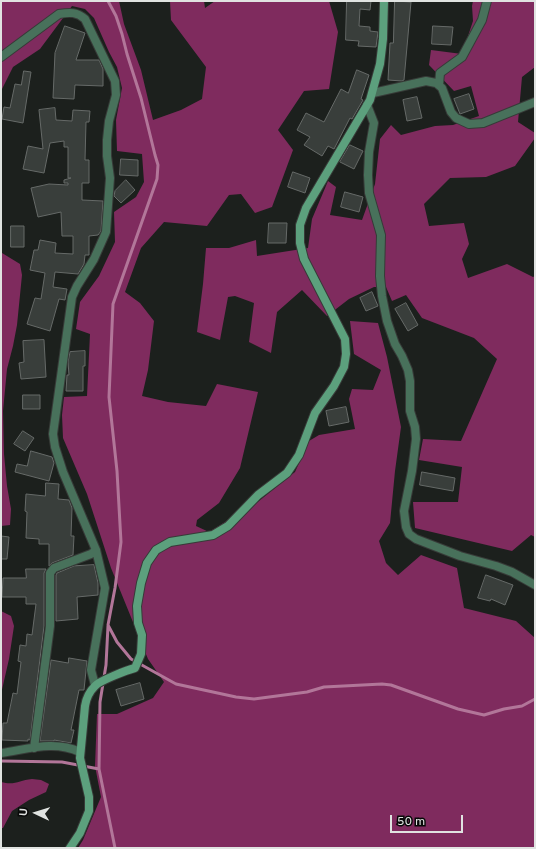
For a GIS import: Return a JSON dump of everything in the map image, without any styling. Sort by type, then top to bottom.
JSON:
[{"type":"street","points":[[70,848],[80,833],[89,811],[89,797],[80,755],[86,699],[95,685],[119,673],[135,668],[141,654],[142,635],[138,623],[138,606],[141,583],[147,563],[156,550],[170,542],[214,536],[228,526],[258,495],[287,473],[299,455],[315,413],[334,386],[344,367],[346,354],[345,339],[304,259],[300,242],[300,225],[306,208],[373,93],[380,64],[383,39],[384,1]]},
{"type":"street","points":[[439,85],[440,73],[462,57],[482,20],[487,1]]},
{"type":"street","points":[[1,58],[59,14],[78,14],[85,19],[90,28],[115,81],[116,95],[109,121],[107,140],[107,156],[110,178],[106,232],[94,259],[72,297],[53,434],[54,447],[63,472],[96,550],[105,588],[91,670],[95,685]]},
{"type":"street","points":[[373,93],[426,81],[436,83],[442,88],[451,112],[456,118],[469,124],[483,123],[535,102]]},
{"type":"street","points":[[367,105],[374,124],[369,152],[368,175],[369,193],[381,235],[380,276],[382,296],[392,335],[408,370],[410,381],[410,411],[415,427],[416,439],[413,463],[404,511],[406,527],[409,534],[416,539],[460,556],[512,572],[535,585]]},
{"type":"street","points":[[34,748],[50,626],[50,573],[54,568],[91,554],[96,550]]},
{"type":"street","points":[[1,753],[49,745],[61,746],[80,755]]},
{"type":"shaded area","points":[[1,1],[119,1],[124,24],[141,70],[153,120],[181,110],[202,99],[206,67],[171,20],[170,1],[204,1],[205,8],[215,1],[329,1],[338,32],[329,89],[304,91],[278,130],[293,150],[272,207],[255,213],[241,194],[229,195],[207,226],[164,222],[141,248],[125,292],[140,303],[154,321],[148,370],[142,396],[168,402],[206,406],[217,384],[258,392],[240,468],[219,503],[197,520],[196,526],[209,532],[259,501],[295,472],[309,441],[319,435],[355,429],[349,399],[352,389],[373,390],[381,370],[354,354],[350,321],[378,323],[387,357],[401,427],[390,523],[379,541],[386,563],[398,575],[421,555],[457,568],[464,608],[516,621],[535,638],[535,848],[78,848],[83,840],[101,797],[95,766],[97,714],[117,714],[153,698],[164,682],[148,659],[111,568],[87,494],[63,438],[62,415],[64,397],[87,396],[90,334],[76,329],[80,302],[99,276],[115,242],[114,212],[136,197],[144,182],[142,154],[117,151],[116,120],[122,88],[117,67],[94,18],[85,9],[72,6],[40,49],[13,67],[1,91]]},
{"type":"shaded area","points":[[473,1],[535,1],[535,67],[522,77],[518,122],[535,133],[535,138],[515,166],[486,177],[450,178],[424,204],[429,226],[464,223],[469,244],[462,259],[468,278],[507,264],[533,277],[535,276],[535,537],[531,535],[512,551],[415,528],[413,502],[458,502],[462,467],[419,460],[423,439],[461,441],[497,359],[474,338],[422,318],[406,295],[392,301],[386,287],[374,287],[349,299],[327,316],[302,290],[277,312],[271,353],[249,342],[254,303],[235,296],[228,297],[220,340],[197,332],[206,248],[229,248],[256,240],[257,256],[308,248],[312,219],[328,181],[336,187],[330,215],[362,220],[375,184],[380,139],[391,125],[401,135],[435,126],[453,125],[479,116],[471,86],[454,91],[429,65],[431,50],[462,54],[473,21]]},
{"type":"shaded area","points":[[1,250],[2,253],[20,264],[22,275],[17,325],[7,369],[3,411],[4,454],[11,509],[10,525],[1,526]]},
{"type":"shaded area","points":[[1,611],[11,616],[14,626],[9,659],[1,694]]},
{"type":"shaded area","points":[[32,779],[41,780],[49,784],[46,792],[29,800],[12,811],[3,828],[1,828],[1,782],[14,783]]},
{"type":"building","points":[[347,1],[371,1],[370,10],[360,9],[359,26],[370,27],[370,31],[378,32],[376,47],[358,46],[359,41],[346,40]]},
{"type":"building","points":[[395,1],[411,2],[404,80],[402,81],[388,80],[390,43],[393,43]]},
{"type":"building","points":[[65,26],[85,33],[76,60],[99,60],[103,69],[103,86],[75,85],[74,99],[53,98],[55,53]]},
{"type":"building","points":[[433,26],[453,27],[451,45],[432,44]]},
{"type":"building","points":[[357,70],[369,75],[361,99],[363,100],[352,119],[350,118],[334,149],[328,146],[322,156],[304,145],[310,137],[297,130],[306,113],[324,122],[341,89],[348,93]]},
{"type":"building","points":[[24,71],[31,72],[23,123],[2,119],[4,107],[10,108],[15,84],[21,85]]},
{"type":"building","points":[[469,94],[474,109],[460,114],[454,99]]},
{"type":"building","points":[[417,97],[422,118],[407,121],[403,100]]},
{"type":"building","points":[[55,108],[56,120],[72,121],[73,110],[90,111],[89,122],[86,122],[85,160],[89,160],[89,183],[82,183],[82,200],[103,201],[101,231],[98,235],[89,236],[89,255],[85,255],[84,264],[78,274],[55,272],[53,287],[67,289],[65,300],[59,299],[50,331],[27,324],[35,298],[41,299],[45,273],[30,270],[34,250],[38,250],[40,240],[56,243],[55,253],[73,254],[73,236],[62,236],[61,212],[38,217],[31,188],[49,184],[68,185],[68,183],[64,183],[64,180],[71,178],[68,178],[68,147],[64,147],[64,141],[50,143],[44,173],[23,169],[28,146],[43,149],[39,110]]},
{"type":"building","points":[[350,145],[363,151],[354,169],[340,162]]},
{"type":"building","points":[[121,159],[138,160],[138,176],[120,175]]},
{"type":"building","points":[[293,172],[310,178],[305,193],[288,187]]},
{"type":"building","points":[[126,180],[135,190],[121,203],[114,196],[115,191]]},
{"type":"building","points":[[345,192],[363,197],[359,212],[341,207]]},
{"type":"building","points":[[269,223],[287,223],[286,243],[268,243]]},
{"type":"building","points":[[11,226],[24,226],[24,247],[11,247]]},
{"type":"building","points":[[372,292],[378,306],[366,311],[360,298]]},
{"type":"building","points":[[406,303],[418,325],[408,331],[395,309]]},
{"type":"building","points":[[44,340],[46,377],[21,379],[19,363],[24,362],[23,341]]},
{"type":"building","points":[[85,351],[85,366],[83,366],[83,391],[66,391],[67,375],[69,375],[68,362],[70,352]]},
{"type":"building","points":[[23,395],[40,395],[40,409],[23,409]]},
{"type":"building","points":[[346,407],[349,422],[329,426],[326,411]]},
{"type":"building","points":[[23,431],[34,438],[25,451],[14,444]]},
{"type":"building","points":[[31,451],[52,457],[54,463],[49,481],[15,472],[17,464],[27,466]]},
{"type":"building","points":[[422,472],[455,478],[453,491],[420,485]]},
{"type":"building","points":[[46,483],[59,484],[58,499],[69,500],[72,508],[71,536],[74,536],[73,555],[52,563],[49,566],[49,544],[39,544],[39,539],[26,538],[27,512],[25,511],[26,494],[45,496]]},
{"type":"building","points":[[1,536],[9,537],[7,559],[1,559]]},
{"type":"building","points":[[94,565],[98,583],[98,595],[77,597],[78,619],[56,621],[57,573],[74,566]]},
{"type":"building","points":[[26,569],[46,569],[44,573],[44,626],[30,740],[2,740],[3,723],[7,723],[13,693],[17,694],[21,662],[18,661],[20,645],[26,646],[27,634],[32,635],[36,604],[26,604],[26,597],[2,597],[3,578],[26,578]]},
{"type":"building","points":[[486,575],[513,585],[505,605],[491,599],[490,601],[478,598]]},
{"type":"building","points":[[69,658],[87,661],[84,690],[79,690],[71,730],[74,730],[71,743],[54,740],[40,741],[51,660],[68,663]]},
{"type":"building","points":[[140,683],[144,699],[121,706],[116,690]]},
{"type":"waterway","points":[[108,1],[116,16],[122,34],[141,98],[158,165],[157,179],[113,304],[109,397],[117,471],[121,542],[108,625],[117,642],[131,659],[176,684],[236,697],[254,699],[307,692],[324,687],[382,684],[391,685],[458,709],[484,715],[504,709],[522,706],[535,699]]},
{"type":"waterway","points":[[108,626],[106,665],[100,702],[99,769],[115,848]]},
{"type":"waterway","points":[[1,761],[62,762],[99,769]]}]
